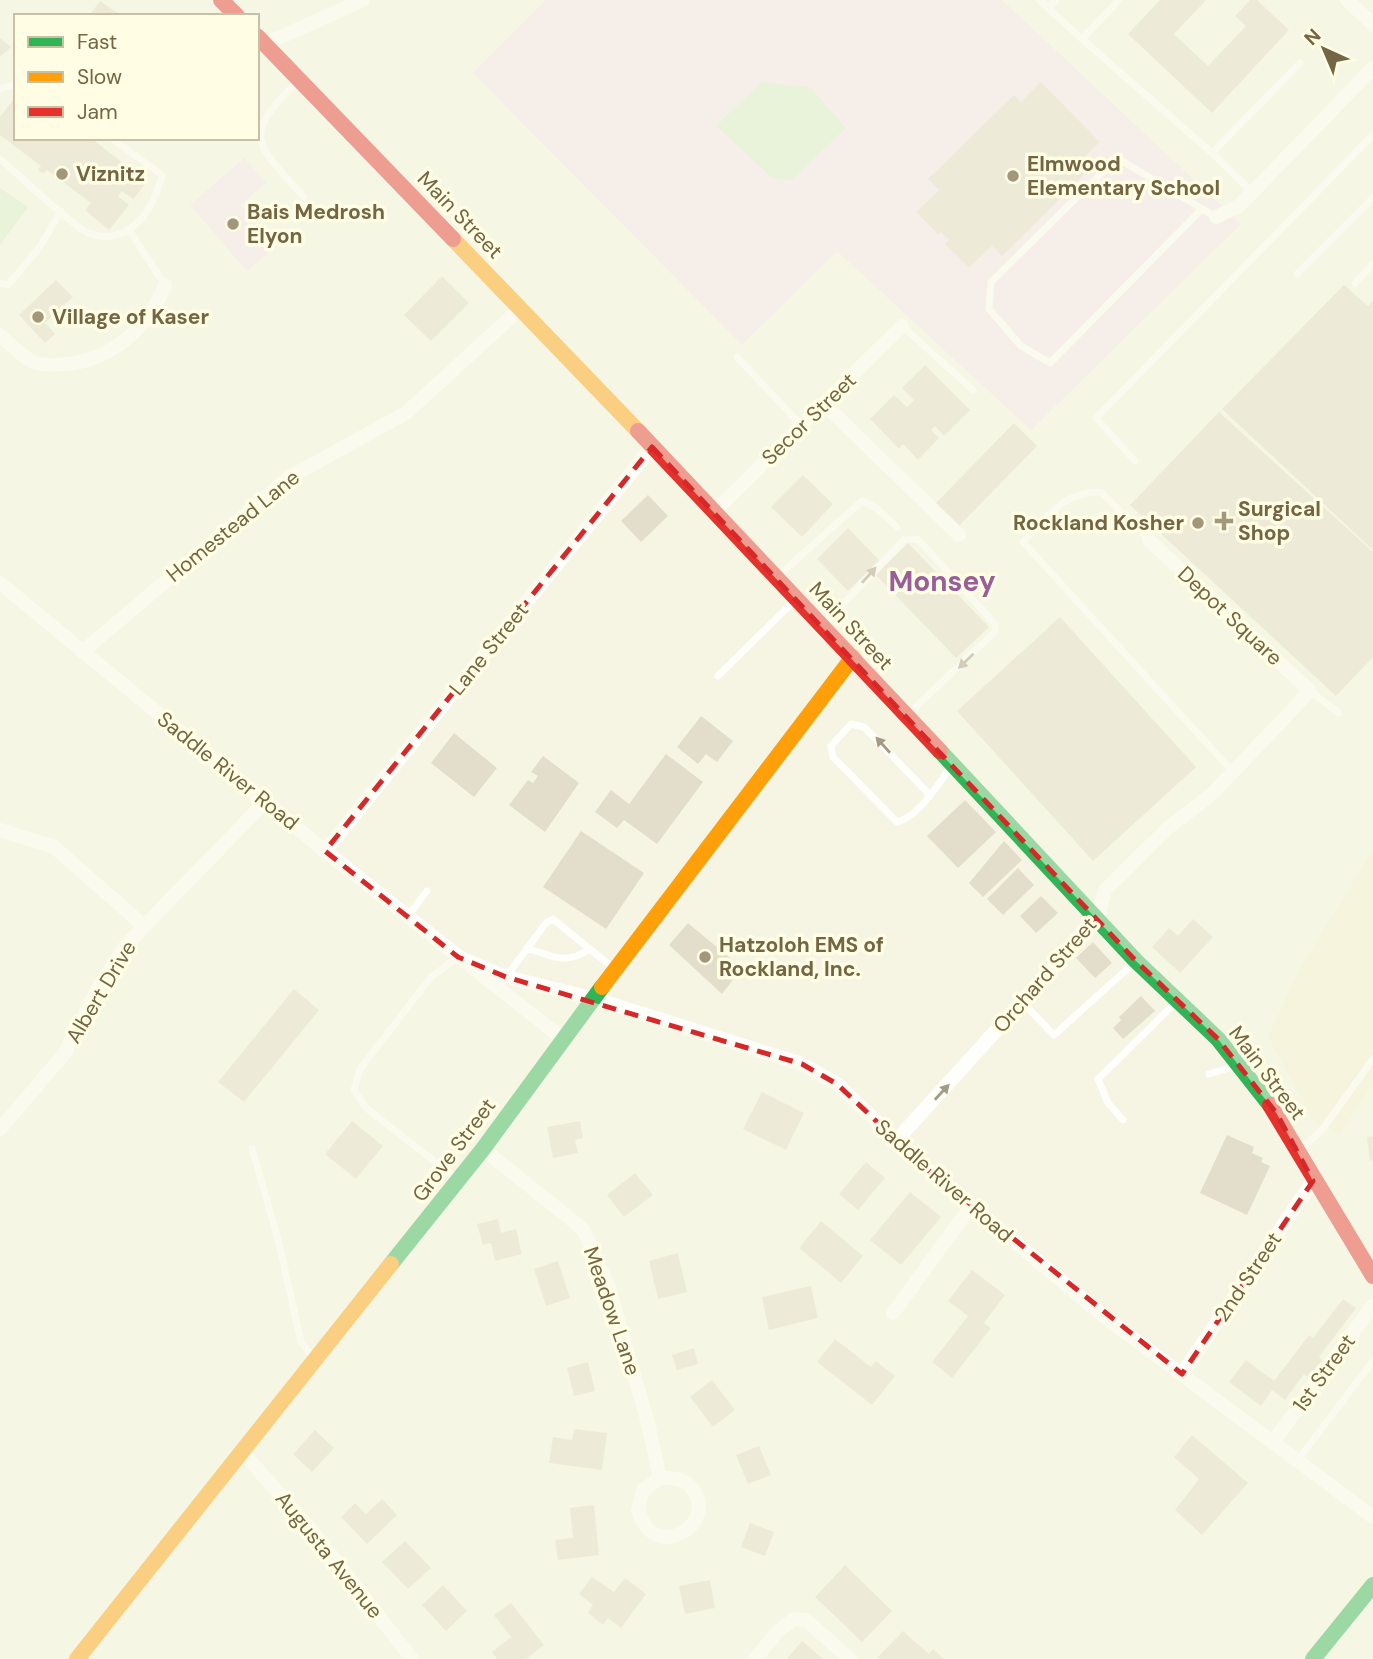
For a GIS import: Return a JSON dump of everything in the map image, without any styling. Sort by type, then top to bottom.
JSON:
[{"type":"main road","points":[[221,0],[235,14]]},
{"type":"main road","name":"Main Street","points":[[261,40],[715,511],[1136,961],[1218,1039],[1276,1114],[1313,1181],[1373,1276]]},
{"type":"main road","name":"Grove Street","points":[[77,1659],[459,1180],[615,969],[853,657]]},
{"type":"main road","points":[[1313,1659],[1373,1585]]},
{"type":"street","points":[[261,40],[363,0]]},
{"type":"street","points":[[1348,0],[1373,24]]},
{"type":"street","points":[[1216,217],[1239,206],[1373,68]]},
{"type":"street","points":[[0,335],[34,363],[81,362],[99,357],[142,326],[156,307],[165,285]]},
{"type":"street","name":"Homestead Lane","points":[[82,652],[288,478],[406,413],[521,308]]},
{"type":"street","name":"Secor Street","points":[[715,511],[902,326]]},
{"type":"street","points":[[824,404],[959,535]]},
{"type":"street","name":"Lane Street","points":[[325,851],[652,447]]},
{"type":"street","name":"Depot Square","points":[[1149,540],[1310,691]]},
{"type":"street","name":"Saddle River Road","points":[[0,583],[325,851],[563,1039]]},
{"type":"street","name":"Orchard Street","points":[[895,1142],[1098,918],[1105,890],[1169,827],[1212,794],[1310,691]]},
{"type":"street","name":"Albert Drive","points":[[0,1129],[64,1054],[97,990],[126,945],[266,801]]},
{"type":"street","points":[[0,830],[54,847],[144,926]]},
{"type":"street","name":"Saddle River Road","points":[[458,957],[506,977],[595,999],[802,1064],[837,1084],[895,1142],[1111,1322],[1373,1517]]},
{"type":"street","name":"Meadow Lane","points":[[483,1149],[583,1229],[608,1285],[648,1423],[660,1478]]},
{"type":"street","name":"2nd Street","points":[[1182,1374],[1313,1181]]},
{"type":"street","points":[[893,1313],[971,1206]]},
{"type":"street","name":"1st Street","points":[[1274,1441],[1373,1305]]},
{"type":"street","name":"Augusta Avenue","points":[[243,1453],[316,1535],[412,1659]]},
{"type":"street","points":[[670,1477],[688,1484],[698,1500],[696,1519],[690,1528],[674,1537],[654,1534],[647,1528],[638,1510],[643,1490],[660,1478],[670,1477]]},
{"type":"street","points":[[755,1659],[778,1631],[794,1619],[806,1620],[850,1659]]},
{"type":"lane","points":[[1039,0],[1212,153],[1252,192]]},
{"type":"lane","points":[[1048,8],[1056,0]]},
{"type":"lane","points":[[1082,39],[1119,0]]},
{"type":"lane","points":[[1212,153],[1300,63]]},
{"type":"lane","points":[[298,80],[271,107],[259,136],[263,150],[304,197]]},
{"type":"lane","points":[[1135,461],[1096,418],[1373,136]]},
{"type":"lane","points":[[0,159],[86,232],[110,237],[135,228],[157,197],[162,175],[114,140]]},
{"type":"lane","points":[[1201,210],[1050,363],[1021,346],[989,309],[991,282],[1117,158],[1216,217]]},
{"type":"lane","points":[[1297,274],[1373,198]]},
{"type":"lane","points":[[0,284],[8,285],[24,268],[61,211]]},
{"type":"lane","points":[[129,230],[165,285]]},
{"type":"lane","points":[[1355,283],[1373,264]]},
{"type":"lane","points":[[902,326],[973,390]]},
{"type":"lane","points":[[737,358],[801,425]]},
{"type":"lane","points":[[1149,540],[1101,492],[1086,491],[1068,496],[1023,542],[1233,772]]},
{"type":"lane","points":[[776,578],[862,501],[876,508],[897,527]]},
{"type":"lane","points":[[823,625],[904,540],[918,539],[995,624],[995,632],[906,716]]},
{"type":"lane","points":[[718,676],[797,599]]},
{"type":"lane","points":[[1310,691],[1339,713]]},
{"type":"lane","points":[[930,795],[864,727],[851,724],[831,746],[833,757],[897,822],[904,820],[930,795],[952,766]]},
{"type":"lane","points":[[408,916],[427,891]]},
{"type":"lane","points":[[506,977],[546,923],[553,919],[615,969]]},
{"type":"lane","points":[[527,948],[558,958],[575,959],[589,949]]},
{"type":"lane","points":[[458,957],[431,977],[359,1069],[354,1090],[366,1108],[459,1180]]},
{"type":"lane","points":[[1023,1003],[1054,1035],[1136,961]]},
{"type":"lane","points":[[1124,1120],[1108,1103],[1098,1079],[1177,1001]]},
{"type":"lane","points":[[1298,1152],[1322,1130],[1373,1059]]},
{"type":"lane","points":[[1209,1074],[1240,1065]]},
{"type":"lane","points":[[252,1148],[279,1243],[300,1342],[316,1361]]},
{"type":"lane","points":[[1298,1460],[1372,1362]]},
{"type":"highlighted area","points":[[652,447],[1136,961],[1218,1039],[1277,1114],[1313,1181],[1182,1374],[928,1170],[837,1084],[802,1064],[506,977],[458,957],[325,851]]},
{"type":"shaded area","points":[[546,0],[1002,0],[1241,224],[1031,430],[837,251],[742,345],[473,73]]},
{"type":"shaded area","points":[[244,158],[266,183],[240,205],[275,247],[247,271],[190,205]]},
{"type":"shaded area","points":[[1373,850],[1373,1084],[1340,1134],[1314,1121],[1268,1037],[1300,968]]},
{"type":"green space","points":[[762,82],[810,87],[846,128],[790,181],[771,177],[716,126]]},
{"type":"green space","points":[[0,188],[28,207],[0,245]]},
{"type":"building","points":[[1160,0],[1206,0],[1174,34],[1208,66],[1246,26],[1235,16],[1250,0],[1257,0],[1289,30],[1212,113],[1128,34]]},
{"type":"building","points":[[100,1],[119,14],[90,14]]},
{"type":"building","points":[[0,38],[11,47],[0,57]]},
{"type":"building","points":[[1041,82],[1100,142],[1080,161],[1089,170],[1002,256],[992,246],[969,268],[945,244],[949,240],[941,232],[938,234],[916,212],[939,190],[928,179],[1014,95],[1021,102]]},
{"type":"building","points":[[14,99],[14,140],[94,140],[147,182],[133,199],[122,191],[118,196],[129,205],[109,230],[85,210],[91,203],[47,170],[44,174],[38,170],[41,166],[0,135],[0,117]]},
{"type":"building","points":[[442,276],[469,303],[431,341],[404,315]]},
{"type":"building","points":[[56,280],[73,297],[45,323],[55,334],[45,343],[19,315]]},
{"type":"building","points":[[1344,285],[1368,306],[1373,301],[1373,550],[1222,409]]},
{"type":"building","points":[[925,365],[970,410],[944,436],[935,426],[931,430],[939,438],[918,460],[903,444],[899,449],[870,419],[894,395],[907,407],[914,400],[902,388]]},
{"type":"building","points":[[1219,412],[1373,552],[1373,657],[1336,696],[1130,505]]},
{"type":"building","points":[[1014,423],[1037,446],[958,527],[935,504]]},
{"type":"building","points":[[803,475],[833,504],[802,537],[771,507]]},
{"type":"building","points":[[648,495],[668,516],[641,542],[621,521]]},
{"type":"building","points":[[848,528],[879,560],[848,591],[817,559]]},
{"type":"building","points":[[908,543],[989,627],[956,658],[876,575]]},
{"type":"building","points":[[1060,617],[1196,767],[1093,861],[957,711]]},
{"type":"building","points":[[701,716],[733,741],[717,762],[706,754],[698,764],[677,747]]},
{"type":"building","points":[[454,733],[497,768],[474,797],[431,763]]},
{"type":"building","points":[[666,754],[703,782],[657,844],[624,820],[617,828],[595,812],[611,790],[629,804]]},
{"type":"building","points":[[543,756],[579,783],[545,832],[509,805],[528,780],[533,783],[538,776],[531,772]]},
{"type":"building","points":[[965,800],[996,832],[958,868],[927,836]]},
{"type":"building","points":[[581,831],[644,873],[606,929],[543,887]]},
{"type":"building","points":[[1004,841],[1022,860],[983,897],[969,883]]},
{"type":"building","points":[[1018,868],[1034,885],[1003,915],[987,899]]},
{"type":"building","points":[[1041,896],[1058,913],[1036,933],[1020,916]]},
{"type":"building","points":[[1193,919],[1213,937],[1180,973],[1152,947],[1169,928],[1178,936]]},
{"type":"building","name":"Hatzoloh EMS of Rockland, Inc.","points":[[688,923],[742,968],[722,994],[669,945]]},
{"type":"building","points":[[1093,942],[1112,963],[1095,978],[1076,958]]},
{"type":"building","points":[[294,989],[319,1010],[244,1102],[218,1082]]},
{"type":"building","points":[[1141,996],[1155,1011],[1123,1039],[1113,1028],[1121,1020],[1119,1017]]},
{"type":"building","points":[[762,1092],[804,1113],[786,1150],[743,1129]]},
{"type":"building","points":[[352,1121],[383,1146],[356,1179],[325,1154]]},
{"type":"building","points":[[580,1121],[583,1138],[575,1140],[578,1153],[553,1158],[547,1127]]},
{"type":"building","points":[[1227,1135],[1254,1147],[1252,1153],[1263,1158],[1261,1162],[1270,1166],[1247,1215],[1200,1193]]},
{"type":"building","points":[[1373,1136],[1373,1160],[1370,1161],[1367,1137]]},
{"type":"building","points":[[866,1162],[885,1178],[858,1210],[839,1194]]},
{"type":"building","points":[[635,1173],[653,1195],[624,1217],[607,1195]]},
{"type":"building","points":[[910,1192],[941,1217],[901,1265],[870,1240]]},
{"type":"building","points":[[498,1219],[501,1233],[516,1229],[522,1254],[495,1261],[491,1243],[483,1245],[477,1224]]},
{"type":"building","points":[[821,1221],[863,1256],[841,1283],[799,1248]]},
{"type":"building","points":[[678,1253],[687,1292],[658,1299],[649,1261]]},
{"type":"building","points":[[558,1261],[570,1298],[546,1306],[534,1269]]},
{"type":"building","points":[[972,1270],[1005,1295],[984,1323],[991,1328],[952,1378],[932,1362],[968,1316],[948,1301]]},
{"type":"building","points":[[811,1286],[818,1318],[769,1330],[762,1297]]},
{"type":"building","points":[[1343,1299],[1356,1308],[1319,1357],[1322,1360],[1309,1378],[1304,1374],[1285,1400],[1272,1390],[1261,1406],[1229,1382],[1246,1360],[1274,1381],[1309,1335],[1313,1338]]},
{"type":"building","points":[[835,1339],[871,1367],[876,1361],[895,1376],[872,1405],[817,1362]]},
{"type":"building","points":[[694,1348],[698,1364],[677,1370],[672,1355]]},
{"type":"building","points":[[588,1362],[595,1391],[574,1396],[567,1368]]},
{"type":"building","points":[[712,1380],[735,1410],[713,1427],[690,1397]]},
{"type":"building","points":[[574,1429],[607,1433],[602,1470],[549,1463],[553,1437],[572,1440]]},
{"type":"building","points":[[315,1430],[334,1448],[312,1472],[293,1454]]},
{"type":"building","points":[[1192,1435],[1248,1483],[1202,1535],[1175,1510],[1199,1479],[1174,1457]]},
{"type":"building","points":[[759,1446],[771,1475],[748,1484],[736,1455]]},
{"type":"building","points":[[382,1499],[397,1515],[367,1544],[341,1517],[355,1503],[366,1514]]},
{"type":"building","points":[[594,1505],[599,1555],[558,1560],[555,1540],[573,1538],[570,1508]]},
{"type":"building","points":[[750,1523],[774,1532],[765,1556],[741,1547]]},
{"type":"building","points":[[405,1541],[431,1568],[408,1589],[382,1562]]},
{"type":"building","points":[[845,1565],[892,1611],[862,1642],[815,1597]]},
{"type":"building","points":[[592,1577],[614,1592],[625,1578],[646,1594],[621,1628],[608,1618],[603,1625],[588,1613],[593,1605],[579,1594]]},
{"type":"building","points":[[710,1580],[715,1608],[685,1614],[679,1586]]},
{"type":"building","points":[[443,1585],[467,1611],[446,1631],[422,1605]]},
{"type":"building","points":[[511,1603],[544,1645],[526,1659],[497,1659],[492,1652],[511,1637],[494,1615]]},
{"type":"building","points":[[903,1631],[929,1654],[933,1649],[944,1659],[880,1659],[878,1657]]},
{"type":"building","points":[[802,1641],[823,1659],[787,1659]]},
{"type":"traffic: fast","points":[[940,751],[1136,961],[1218,1039],[1270,1105]]},
{"type":"traffic: fast","points":[[391,1264],[483,1149],[602,987]]},
{"type":"traffic: fast","points":[[1313,1659],[1373,1585]]},
{"type":"traffic: slow","points":[[453,239],[638,431]]},
{"type":"traffic: slow","points":[[602,987],[853,657]]},
{"type":"traffic: slow","points":[[77,1659],[391,1264]]},
{"type":"traffic: jam","points":[[221,0],[235,14]]},
{"type":"traffic: jam","points":[[259,38],[453,239]]},
{"type":"traffic: jam","points":[[638,431],[940,751]]},
{"type":"traffic: jam","points":[[1270,1105],[1373,1276]]},
{"type":"place","name":"Viznitz","points":[[62,174]]},
{"type":"place","name":"Elmwood Elementary School","points":[[1013,176]]},
{"type":"place","name":"Bais Medrosh Elyon","points":[[233,224]]},
{"type":"place","name":"Village of Kaser","points":[[38,317]]},
{"type":"place","name":"Surgical Shop","points":[[1224,521]]},
{"type":"place","name":"Rockland Kosher","points":[[1198,523]]},
{"type":"place","name":"Hatzoloh EMS of Rockland, Inc.","points":[[705,957]]},
{"type":"district","name":"Monsey","points":[[942,581]]}]
